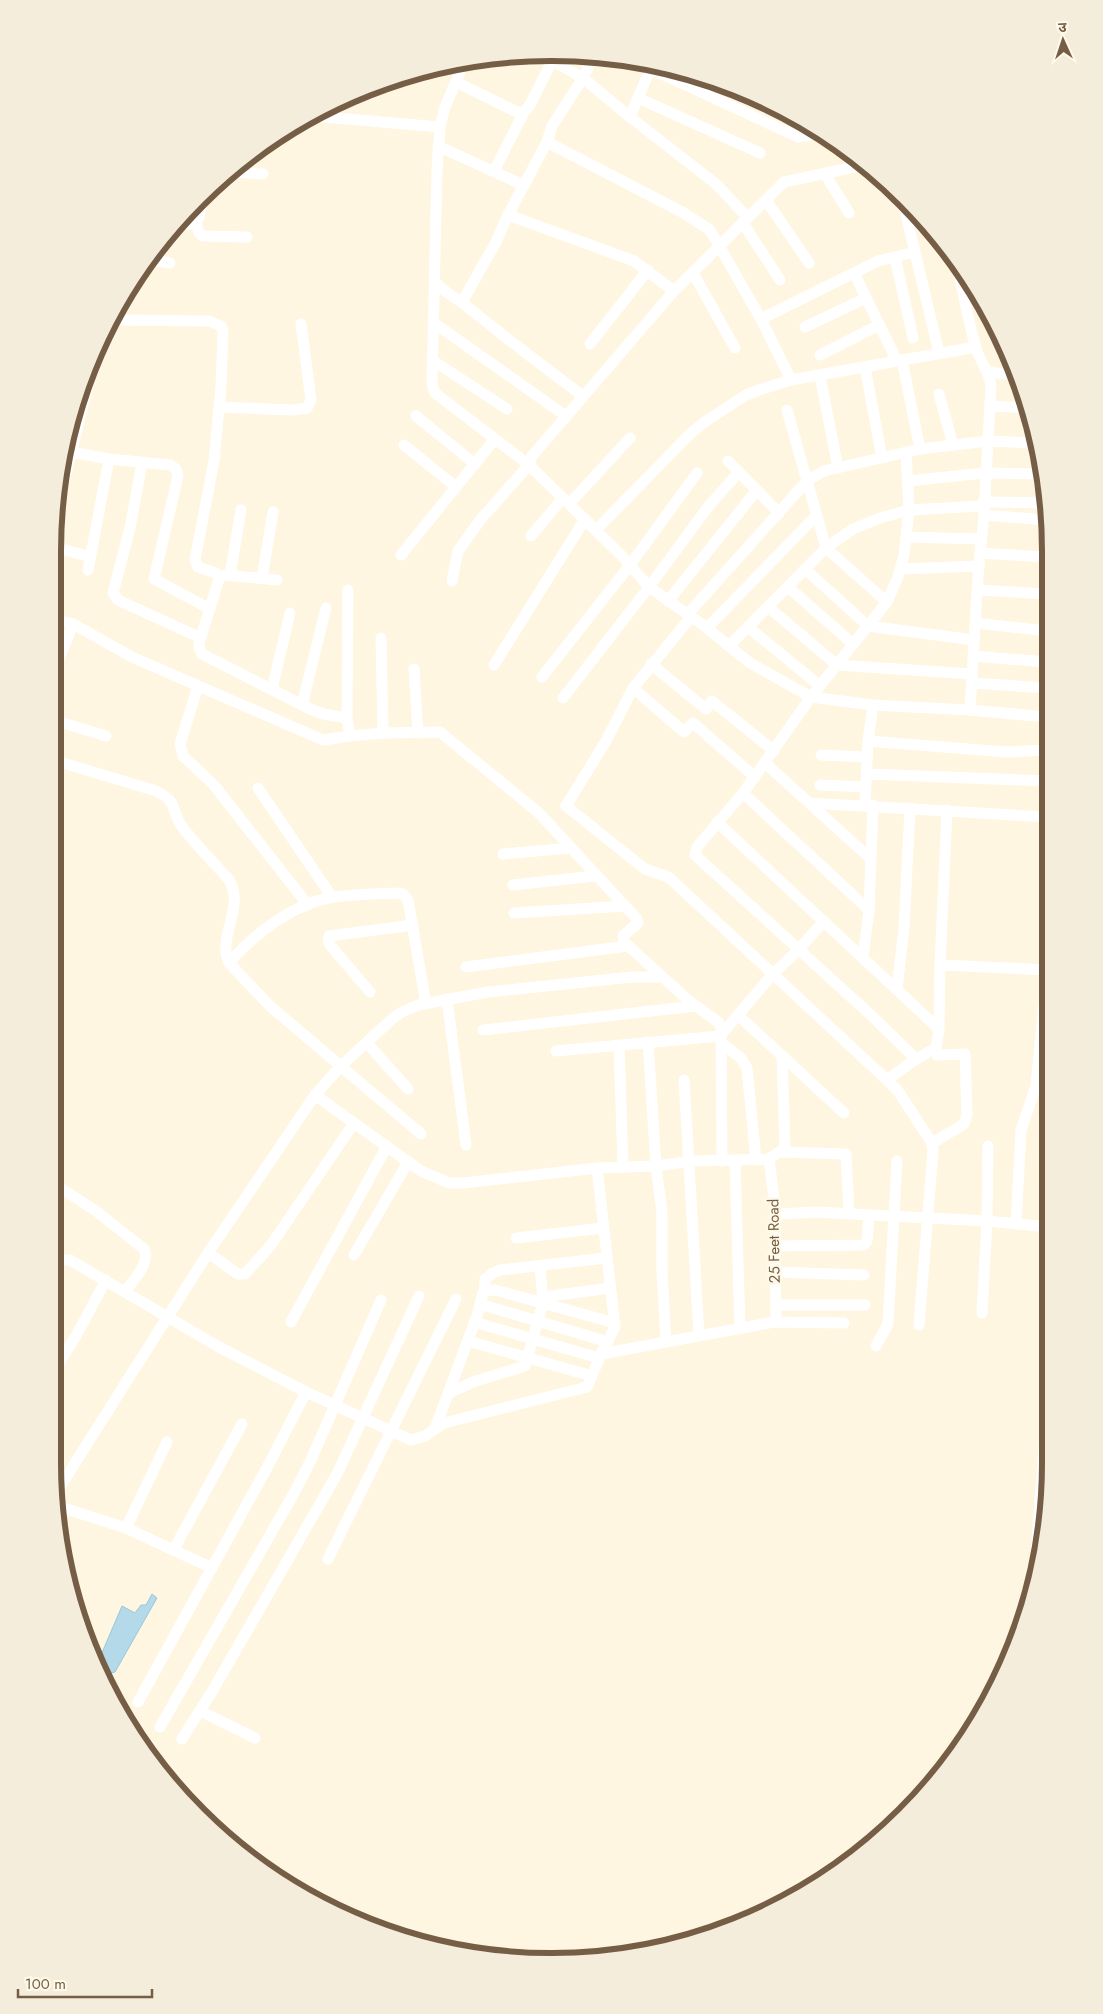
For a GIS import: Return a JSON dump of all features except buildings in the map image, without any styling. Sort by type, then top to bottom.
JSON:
[{"type":"street","points":[[494,171],[552,61]]},
{"type":"street","points":[[558,61],[584,78],[630,117],[716,184],[745,220],[780,280]]},
{"type":"street","points":[[462,302],[496,242],[523,184],[547,142],[552,126],[584,78],[590,63]]},
{"type":"street","points":[[461,70],[445,107],[438,146],[432,360],[432,384],[435,393],[529,465],[596,530],[649,587],[707,628],[750,663],[811,697],[872,705],[970,710],[1042,717]]},
{"type":"street","points":[[630,117],[650,72]]},
{"type":"street","points":[[672,77],[798,137],[810,135]]},
{"type":"street","points":[[456,82],[517,112],[524,112]]},
{"type":"street","points":[[638,98],[760,153]]},
{"type":"street","points":[[325,117],[440,127]]},
{"type":"street","points":[[547,142],[682,212],[710,230],[761,319],[791,380]]},
{"type":"street","points":[[438,146],[523,184]]},
{"type":"street","points":[[452,581],[458,550],[481,519],[529,465],[532,456],[674,291],[784,182],[855,167]]},
{"type":"street","points":[[241,173],[263,174]]},
{"type":"street","points":[[824,174],[849,213]]},
{"type":"street","points":[[766,200],[808,263]]},
{"type":"street","points":[[200,210],[196,223],[202,236],[248,237]]},
{"type":"street","points":[[906,213],[939,353]]},
{"type":"street","points":[[508,215],[634,262],[648,270],[674,291]]},
{"type":"street","points":[[186,225],[196,223]]},
{"type":"street","points":[[761,319],[878,261],[915,252]]},
{"type":"street","points":[[895,257],[912,338]]},
{"type":"street","points":[[157,261],[170,263]]},
{"type":"street","points":[[590,344],[648,270]]},
{"type":"street","points":[[693,273],[735,348]]},
{"type":"street","points":[[854,273],[899,361],[920,449]]},
{"type":"street","points":[[435,282],[441,289],[462,302],[583,396]]},
{"type":"street","points":[[962,283],[976,347],[991,385],[970,710]]},
{"type":"street","points":[[804,327],[866,298]]},
{"type":"street","points":[[120,320],[209,321],[221,326],[224,336],[220,407],[214,461],[195,560],[198,567],[218,574],[277,580]]},
{"type":"street","points":[[434,323],[566,416]]},
{"type":"street","points":[[220,407],[292,410],[307,408],[311,400],[301,324]]},
{"type":"street","points":[[820,355],[879,325]]},
{"type":"street","points":[[596,530],[691,433],[746,395],[791,380],[976,347]]},
{"type":"street","points":[[432,360],[507,409]]},
{"type":"street","points":[[866,367],[882,458]]},
{"type":"street","points":[[987,372],[1008,373]]},
{"type":"street","points":[[820,376],[838,468]]},
{"type":"street","points":[[939,394],[953,445]]},
{"type":"street","points":[[990,406],[1020,408]]},
{"type":"street","points":[[787,410],[826,548],[887,602]]},
{"type":"street","points":[[416,416],[475,464]]},
{"type":"street","points":[[531,536],[630,438]]},
{"type":"street","points":[[401,555],[495,439]]},
{"type":"street","points":[[918,1325],[933,1151],[932,1144],[898,1091],[668,877],[645,869],[566,806],[606,741],[633,688],[689,616],[807,481],[824,471],[920,449],[988,441],[1029,443]]},
{"type":"street","points":[[404,445],[456,487]]},
{"type":"street","points":[[906,452],[909,510],[906,537],[900,569],[887,602],[811,697],[743,793],[697,847],[696,855],[873,1017],[916,1059]]},
{"type":"street","points":[[72,453],[174,467],[178,472],[154,579],[210,609]]},
{"type":"street","points":[[88,570],[109,459]]},
{"type":"street","points":[[728,461],[779,513]]},
{"type":"street","points":[[142,463],[130,528],[113,593],[118,600],[200,638]]},
{"type":"street","points":[[563,698],[649,587],[708,506],[738,472]]},
{"type":"street","points":[[542,677],[630,565],[696,473]]},
{"type":"street","points":[[908,481],[986,473],[1035,474]]},
{"type":"street","points":[[668,601],[757,490]]},
{"type":"street","points":[[729,646],[826,548],[853,529],[880,518],[909,510],[984,508],[1040,504]]},
{"type":"street","points":[[984,508],[1041,519]]},
{"type":"street","points":[[230,575],[241,510]]},
{"type":"street","points":[[262,578],[273,512]]},
{"type":"street","points":[[707,628],[816,516]]},
{"type":"street","points":[[494,665],[585,519]]},
{"type":"street","points":[[906,537],[981,539]]},
{"type":"street","points":[[61,549],[91,557]]},
{"type":"street","points":[[980,553],[1042,557]]},
{"type":"street","points":[[900,569],[979,566]]},
{"type":"street","points":[[805,570],[868,626],[974,640]]},
{"type":"street","points":[[218,574],[218,582],[200,638],[199,647],[202,654],[302,705],[324,714],[347,718]]},
{"type":"street","points":[[788,587],[853,644]]},
{"type":"street","points":[[348,590],[347,718],[350,736]]},
{"type":"street","points":[[977,590],[1042,594]]},
{"type":"street","points":[[768,607],[837,664],[1042,687]]},
{"type":"street","points":[[302,705],[326,608]]},
{"type":"street","points":[[272,689],[290,613]]},
{"type":"street","points":[[61,621],[73,624],[132,657],[323,740],[383,733],[440,732],[447,737],[539,813],[595,876],[635,916],[638,924],[623,936],[624,942],[695,1006],[718,1022],[721,1027],[722,1161]]},
{"type":"street","points":[[975,623],[1042,630]]},
{"type":"street","points":[[61,654],[73,624]]},
{"type":"street","points":[[748,627],[820,686]]},
{"type":"street","points":[[381,638],[383,733]]},
{"type":"street","points":[[973,656],[1042,662]]},
{"type":"street","points":[[651,664],[706,709],[712,701],[774,751]]},
{"type":"street","points":[[414,670],[418,733]]},
{"type":"street","points":[[198,686],[180,744],[183,756],[213,784],[308,905]]},
{"type":"street","points":[[633,688],[684,732],[693,723],[755,777]]},
{"type":"street","points":[[863,957],[869,910],[871,859],[869,805],[866,787],[872,705]]},
{"type":"street","points":[[61,722],[106,736]]},
{"type":"street","points":[[868,741],[1006,752],[1042,750]]},
{"type":"street","points":[[821,755],[867,758]]},
{"type":"street","points":[[61,762],[153,790],[173,802],[183,828],[230,881],[233,887],[234,904],[226,954],[229,963],[271,1008],[308,1041],[341,1066],[421,1134]]},
{"type":"street","points":[[765,763],[871,859]]},
{"type":"street","points":[[867,774],[1042,781]]},
{"type":"street","points":[[820,785],[866,787]]},
{"type":"street","points":[[258,788],[332,897]]},
{"type":"street","points":[[743,793],[869,910]]},
{"type":"street","points":[[809,803],[869,805],[1042,817]]},
{"type":"street","points":[[897,989],[904,928],[910,808]]},
{"type":"street","points":[[932,1144],[964,1124],[967,1115],[965,1054],[937,1055],[936,1048],[939,1029],[940,965],[948,810]]},
{"type":"street","points":[[717,822],[939,1029]]},
{"type":"street","points":[[503,854],[570,848]]},
{"type":"street","points":[[513,885],[595,876]]},
{"type":"street","points":[[229,963],[252,938],[277,921],[308,905],[332,897],[403,894],[408,900],[426,1004]]},
{"type":"street","points":[[514,913],[624,906]]},
{"type":"street","points":[[720,1039],[772,975],[824,921]]},
{"type":"street","points":[[370,992],[330,945],[328,936],[413,925]]},
{"type":"street","points":[[466,967],[628,946]]},
{"type":"street","points":[[940,965],[1042,968]]},
{"type":"street","points":[[62,1484],[208,1253],[315,1095],[341,1066],[402,1012],[447,999],[514,989],[632,977],[662,977]]},
{"type":"street","points":[[447,999],[466,1144]]},
{"type":"street","points":[[483,1030],[695,1006]]},
{"type":"street","points":[[738,1015],[844,1112]]},
{"type":"street","points":[[1016,1224],[1021,1130],[1036,1086],[1042,1027]]},
{"type":"street","points":[[556,1051],[648,1042],[720,1039],[740,1058],[747,1068],[756,1160]]},
{"type":"street","points":[[648,1042],[656,1166],[662,1212],[662,1272],[666,1342]]},
{"type":"street","points":[[367,1043],[408,1089]]},
{"type":"street","points":[[619,1045],[623,1167]]},
{"type":"street","points":[[887,1080],[916,1059],[936,1048]]},
{"type":"street","points":[[315,1095],[421,1171],[449,1182],[464,1183],[597,1168],[769,1159],[785,1148],[786,1141],[782,1056]]},
{"type":"street","points":[[684,1080],[699,1335]]},
{"type":"street","points":[[208,1253],[238,1274],[245,1274],[271,1245],[354,1123]]},
{"type":"street","points":[[291,1322],[386,1146]]},
{"type":"street","points":[[982,1313],[988,1221],[988,1146]]},
{"type":"street","points":[[780,1152],[846,1154],[849,1214]]},
{"type":"street","name":"25 Feet Road","points":[[769,1159],[776,1214],[774,1272],[776,1319],[774,1322]]},
{"type":"street","points":[[735,1161],[740,1329]]},
{"type":"street","points":[[876,1346],[888,1324],[897,1161]]},
{"type":"street","points":[[354,1255],[408,1162]]},
{"type":"street","points":[[61,1260],[70,1260],[219,1347],[306,1392],[411,1440],[424,1436],[436,1426],[587,1387],[615,1327],[597,1168]]},
{"type":"street","points":[[61,1188],[96,1211],[144,1249],[146,1253],[145,1263],[126,1292]]},
{"type":"street","points":[[776,1214],[815,1212],[988,1221],[1042,1226]]},
{"type":"street","points":[[775,1246],[866,1244],[869,1215]]},
{"type":"street","points":[[516,1238],[603,1228]]},
{"type":"street","points":[[436,1426],[468,1341],[485,1291],[486,1279],[493,1272],[606,1258]]},
{"type":"street","points":[[449,1392],[473,1382],[523,1368],[527,1364],[543,1300],[540,1266]]},
{"type":"street","points":[[774,1272],[864,1275]]},
{"type":"street","points":[[61,1361],[106,1280]]},
{"type":"street","points":[[543,1300],[610,1288]]},
{"type":"street","points":[[485,1291],[495,1290],[543,1300],[615,1323]]},
{"type":"street","points":[[182,1739],[344,1461],[419,1296]]},
{"type":"street","points":[[328,1559],[456,1299]]},
{"type":"street","points":[[160,1727],[294,1493],[381,1300]]},
{"type":"street","points":[[480,1304],[608,1342]]},
{"type":"street","points":[[776,1305],[865,1305]]},
{"type":"street","points":[[474,1322],[532,1340],[600,1356],[699,1335],[774,1322],[844,1323]]},
{"type":"street","points":[[468,1341],[592,1376]]},
{"type":"street","points":[[138,1702],[273,1457],[306,1392]]},
{"type":"street","points":[[174,1549],[242,1424]]},
{"type":"street","points":[[126,1528],[166,1442]]},
{"type":"street","points":[[1038,1522],[1041,1482]]},
{"type":"street","points":[[63,1508],[126,1528],[212,1568]]},
{"type":"street","points":[[200,1711],[255,1738]]},
{"type":"water","points":[[152,1594],[157,1598],[115,1672],[110,1674],[101,1655],[122,1606],[135,1613],[141,1605],[146,1605]]}]
